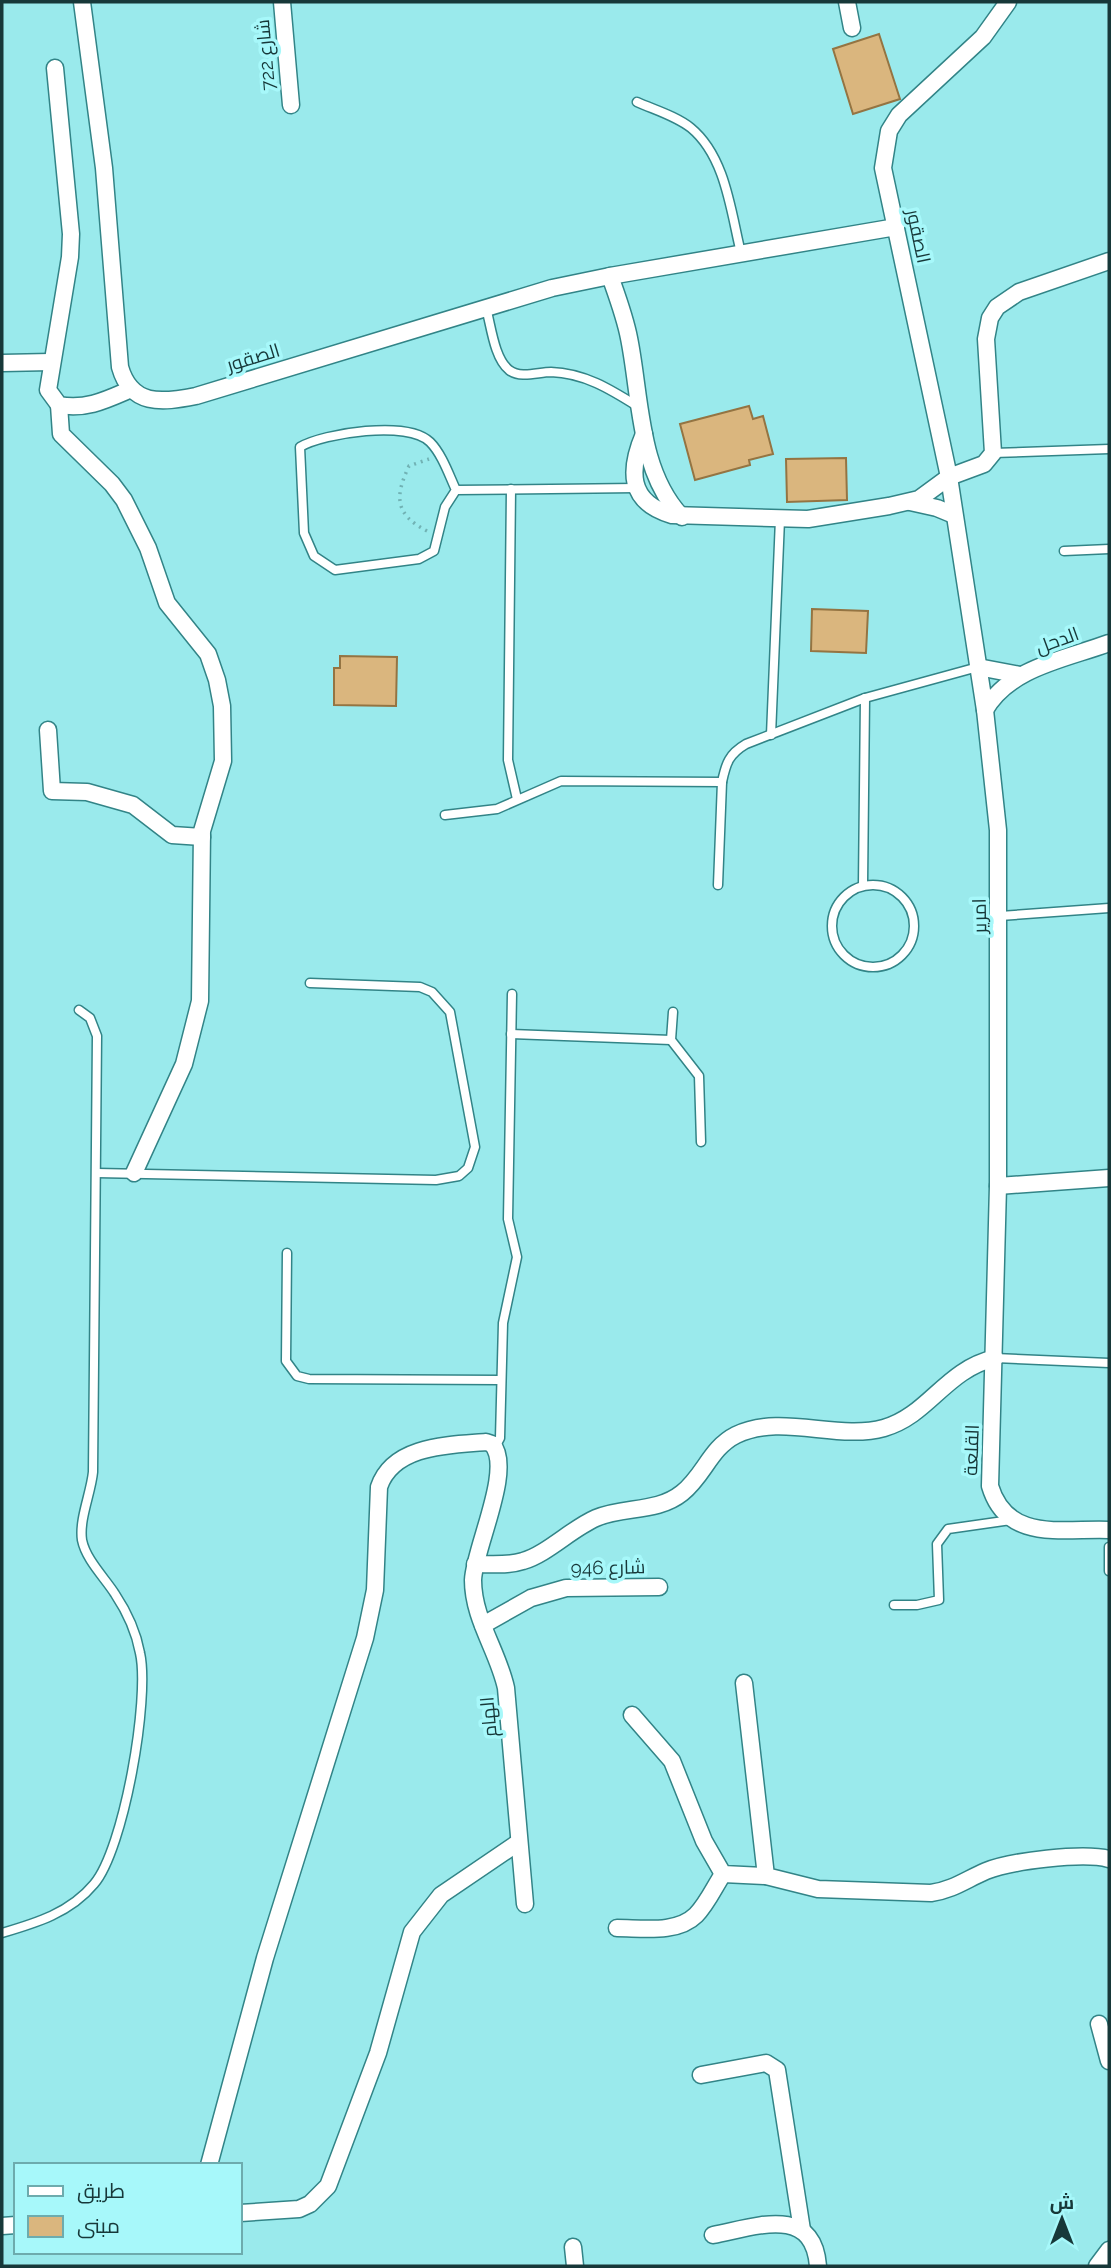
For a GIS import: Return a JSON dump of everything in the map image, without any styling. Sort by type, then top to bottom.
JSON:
[{"type":"street","points":[[59,405],[86,406],[129,390],[120,366],[104,168],[82,2]]},
{"type":"street","name":"شارع 722","points":[[282,2],[291,105]]},
{"type":"street","points":[[847,2],[852,28]]},
{"type":"street","name":"الصقور","points":[[949,477],[883,168],[889,131],[899,115],[983,37],[1008,2]]},
{"type":"street","points":[[55,68],[71,234],[70,257],[48,390],[59,405],[61,434],[112,484],[124,500],[148,548],[166,603],[200,642],[214,667],[222,706],[223,761],[204,816],[202,837],[200,1001],[184,1064],[134,1173]]},
{"type":"street","name":"الصقور","points":[[129,390],[164,401],[196,396],[552,288],[896,228]]},
{"type":"street","points":[[644,434],[632,472],[637,488],[656,508],[682,517],[780,519],[839,515],[910,502],[949,477],[984,464],[993,453],[986,339],[990,318],[997,307],[1019,292],[1109,261]]},
{"type":"street","points":[[610,276],[627,330],[644,434],[662,489],[682,517]]},
{"type":"street","points":[[2,363],[51,362]]},
{"type":"street","name":"امرير","points":[[949,477],[985,709],[998,830],[1000,916],[995,1358]]},
{"type":"street","points":[[910,502],[954,515]]},
{"type":"street","name":"الدحل","points":[[1020,675],[1109,643]]},
{"type":"street","points":[[978,667],[1020,675]]},
{"type":"street","points":[[985,709],[996,693],[1020,675]]},
{"type":"street","points":[[48,730],[52,791],[88,792],[133,805],[172,835],[202,837]]},
{"type":"street","points":[[998,1186],[1109,1178]]},
{"type":"street","points":[[475,1564],[523,1561],[598,1517],[672,1500],[692,1483],[722,1445],[745,1431],[772,1427],[863,1432],[888,1427],[908,1417],[964,1369],[995,1358]]},
{"type":"street","name":"القلعة","points":[[995,1358],[990,1486],[994,1499],[1011,1520]]},
{"type":"street","points":[[210,2163],[265,1958],[365,1638],[375,1590],[382,1479],[396,1461],[418,1452],[457,1444],[486,1442],[495,1447]]},
{"type":"street","name":"الهام","points":[[495,1447],[498,1453],[496,1483],[475,1564],[474,1595],[483,1625],[497,1655],[506,1688],[525,1904]]},
{"type":"street","points":[[1011,1520],[1036,1528],[1109,1531]]},
{"type":"street","name":"شارع 946","points":[[483,1625],[531,1598],[566,1588],[659,1587]]},
{"type":"street","points":[[744,1684],[766,1876]]},
{"type":"street","points":[[632,1715],[672,1761],[704,1841],[723,1874]]},
{"type":"street","points":[[242,2213],[299,2209],[310,2204],[328,2186],[378,2053],[412,1932],[441,1895],[519,1842]]},
{"type":"street","points":[[723,1874],[766,1876],[818,1889],[931,1894],[948,1891],[985,1871],[1007,1865],[1079,1856],[1109,1858]]},
{"type":"street","points":[[617,1928],[659,1929],[684,1923],[698,1913],[723,1874]]},
{"type":"street","points":[[1099,2024],[1109,2061]]},
{"type":"street","points":[[701,2076],[766,2063],[778,2070],[802,2230],[816,2250],[818,2266]]},
{"type":"street","points":[[713,2235],[782,2223],[802,2230]]},
{"type":"street","points":[[573,2247],[575,2266]]},
{"type":"street","points":[[1097,2266],[1109,2250]]},
{"type":"lane","points":[[637,102],[685,124],[705,144],[726,191],[741,253]]},
{"type":"lane","points":[[486,308],[500,356],[508,369],[523,375],[547,372],[578,375],[640,407]]},
{"type":"lane","points":[[400,429],[429,441],[456,490],[445,507],[434,551],[419,559],[335,570],[314,556],[304,533],[300,447],[315,438],[400,429]]},
{"type":"lane","points":[[993,453],[1109,449]]},
{"type":"lane","points":[[456,490],[637,488]]},
{"type":"lane","points":[[511,489],[508,760],[517,799]]},
{"type":"lane","points":[[771,735],[780,519]]},
{"type":"lane","points":[[1065,551],[1109,549]]},
{"type":"lane","points":[[718,885],[722,782],[726,762],[733,752],[865,698],[978,667]]},
{"type":"lane","points":[[863,885],[865,698]]},
{"type":"lane","points":[[445,814],[496,809],[561,781],[722,782]]},
{"type":"lane","points":[[863,885],[886,886],[906,900],[915,922],[910,945],[894,962],[871,967],[849,960],[834,941],[832,918],[843,897],[863,885]]},
{"type":"lane","points":[[1000,916],[1109,908]]},
{"type":"lane","points":[[97,1173],[436,1180],[459,1176],[468,1168],[475,1147],[453,1025],[443,1001],[420,987],[310,983]]},
{"type":"lane","points":[[495,1447],[500,1438],[503,1323],[517,1266],[508,1219],[512,994]]},
{"type":"lane","points":[[2,1933],[63,1911],[85,1895],[102,1875],[114,1848],[123,1811],[141,1705],[141,1656],[132,1624],[89,1556],[82,1540],[93,1472],[97,1173],[96,1030],[90,1018],[79,1010]]},
{"type":"lane","points":[[673,1012],[671,1040],[699,1076],[701,1142]]},
{"type":"lane","points":[[511,1034],[671,1040]]},
{"type":"lane","points":[[287,1253],[286,1361],[297,1376],[309,1379],[500,1380]]},
{"type":"lane","points":[[995,1358],[1109,1363]]},
{"type":"lane","points":[[894,1605],[917,1605],[939,1600],[937,1544],[948,1529],[1011,1520]]},
{"type":"lane","points":[[1109,1547],[1109,1571]]},
{"type":"path","points":[[438,537],[414,524],[399,502],[400,486],[409,466],[439,456]]},
{"type":"building","points":[[879,34],[900,99],[853,114],[833,49]]},
{"type":"building","points":[[749,406],[753,419],[763,416],[773,454],[749,460],[750,465],[695,480],[680,424]]},
{"type":"building","points":[[846,458],[847,500],[787,502],[786,459]]},
{"type":"building","points":[[812,609],[868,611],[866,653],[811,651]]},
{"type":"building","points":[[340,656],[397,657],[396,706],[334,705],[334,668],[340,668]]}]
